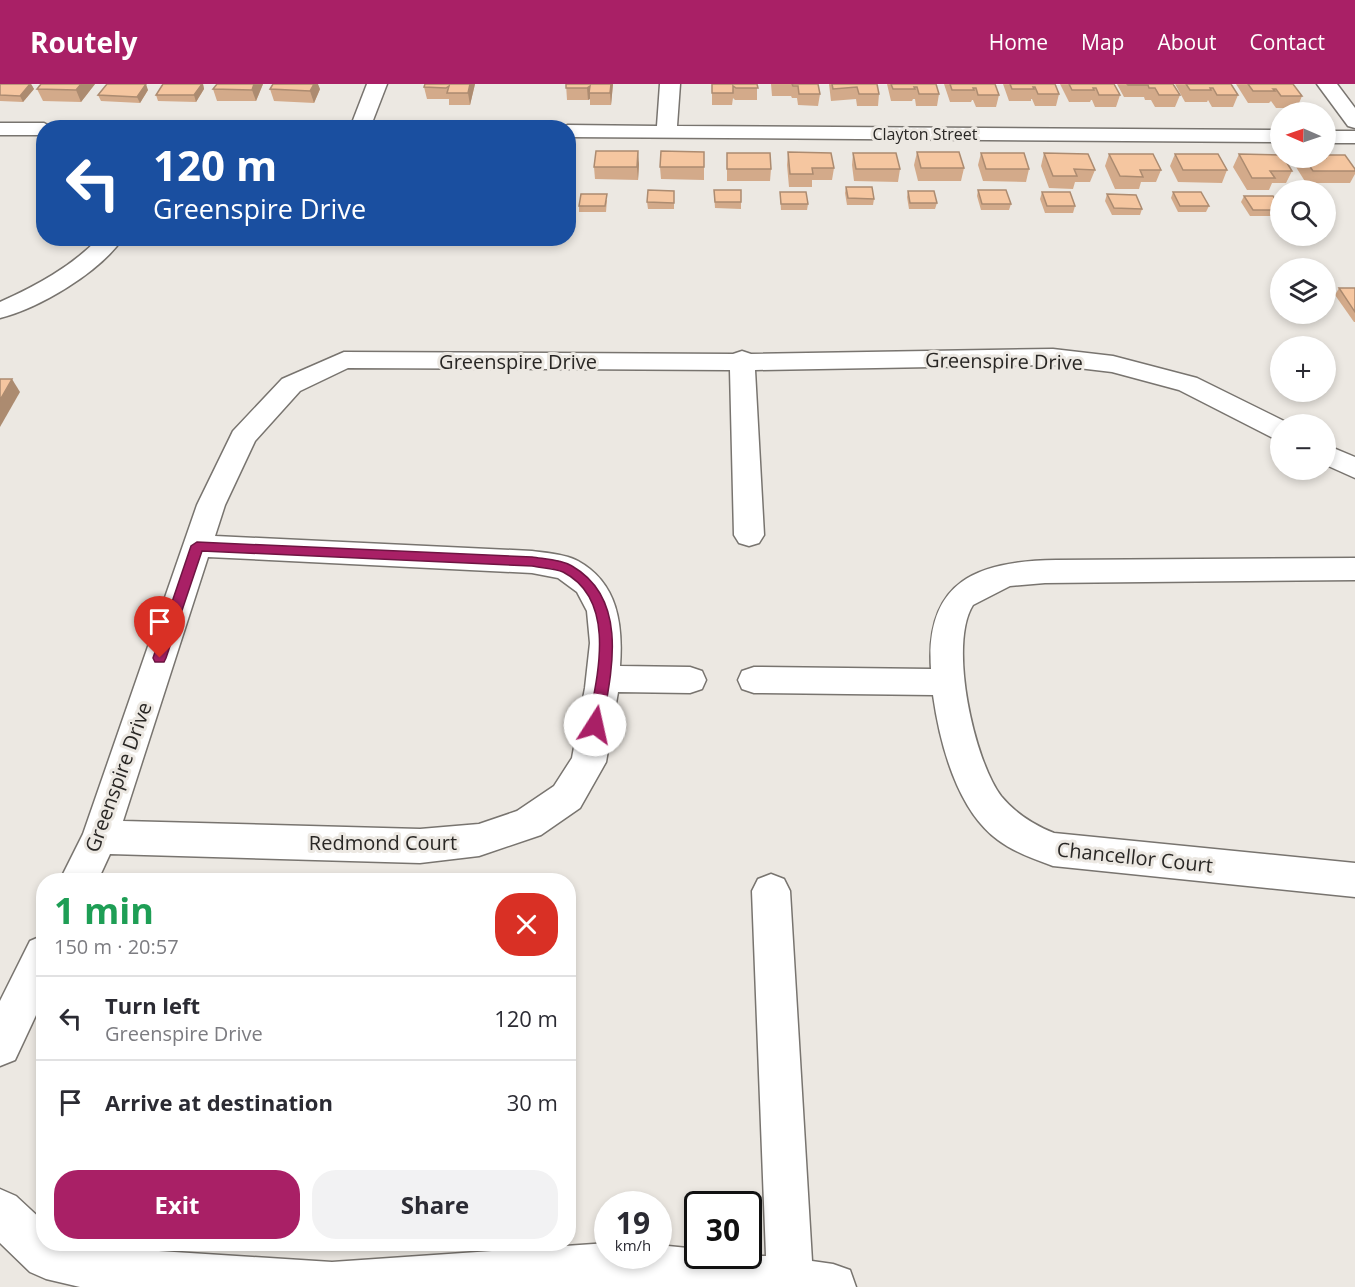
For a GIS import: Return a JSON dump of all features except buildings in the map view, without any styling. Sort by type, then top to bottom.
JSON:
[{"type":"street","points":[[363,120],[377,84]]},
{"type":"street","points":[[667,132],[670,84]]},
{"type":"street","points":[[1327,84],[1355,122]]},
{"type":"street","points":[[0,129],[36,129]]},
{"type":"street","name":"Clayton Street","points":[[576,131],[1270,136]]},
{"type":"street","points":[[1336,137],[1355,137]]},
{"type":"street","points":[[0,311],[37,295],[60,281],[99,253],[105,246]]},
{"type":"street","name":"Greenspire Drive","points":[[82,873],[100,837],[211,505],[243,437],[291,385],[344,360],[1053,357],[1113,364],[1188,384],[1270,425]]},
{"type":"street","points":[[742,360],[749,535]]},
{"type":"street","points":[[1336,459],[1355,468]]},
{"type":"street","name":"Redmond Court","points":[[100,837],[420,846],[479,840],[528,824],[567,797],[589,762],[603,680],[606,643],[603,611],[588,584],[566,568],[532,562],[197,546]]},
{"type":"street","name":"Chancellor Court","points":[[1355,569],[1179,569],[1014,574],[969,591],[960,600],[948,624],[947,649],[957,727],[974,784],[993,813],[1008,828],[1028,840],[1053,849],[1355,880]]},
{"type":"street","points":[[603,680],[690,680]]},
{"type":"street","points":[[754,680],[950,682]]},
{"type":"street","points":[[41,1251],[46,1256],[112,1271],[332,1285],[626,1265],[812,1285],[771,891]]},
{"type":"street","points":[[0,1045],[36,971]]},
{"type":"street","points":[[0,1212],[36,1246]]},
{"type":"route","points":[[160,658],[197,546],[532,562],[566,568],[588,584],[603,611],[606,643],[602,688],[595,725]]}]
